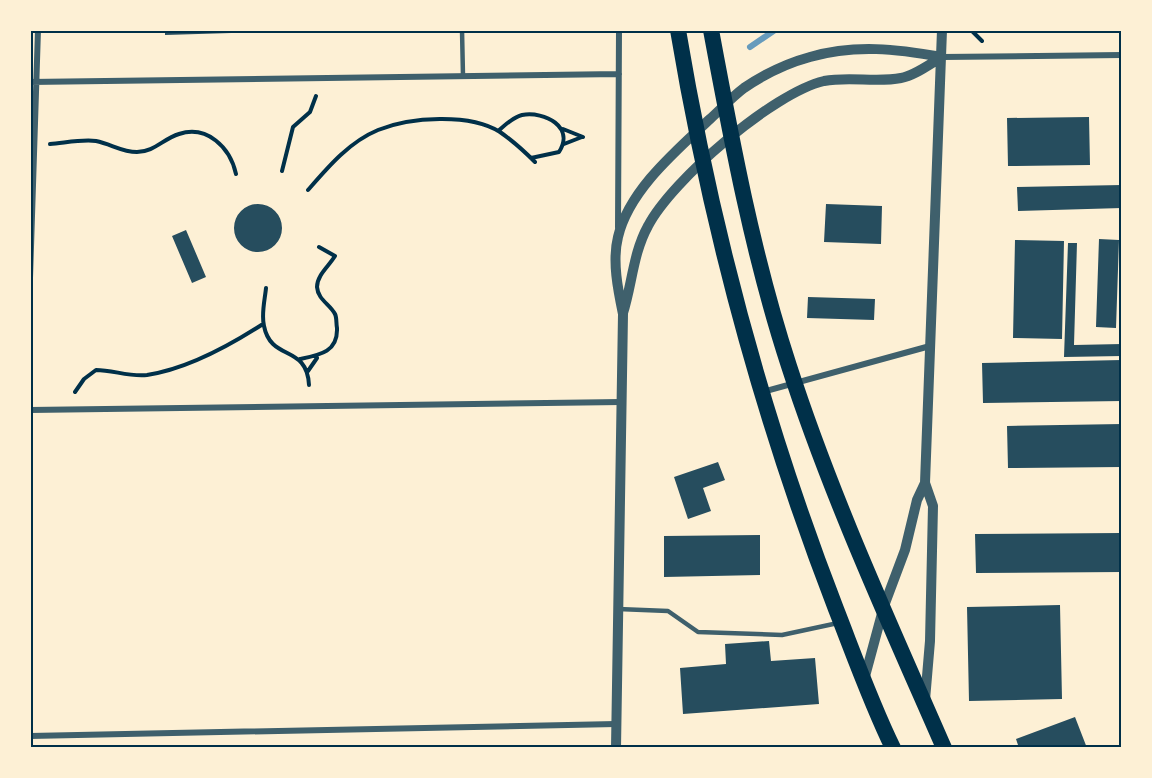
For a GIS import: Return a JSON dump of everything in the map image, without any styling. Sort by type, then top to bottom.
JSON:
[{"type":"highway","points":[[678,30],[718,223],[762,393],[813,553],[892,748]]},
{"type":"highway","points":[[711,30],[743,191],[767,290],[795,382],[822,459],[944,748]]},
{"type":"street","points":[[30,278],[32,82],[38,30]]},
{"type":"street","points":[[616,748],[623,314],[617,287],[619,30]]},
{"type":"street","points":[[924,703],[930,641],[933,506],[925,483],[942,30]]},
{"type":"street","points":[[618,237],[634,201],[665,162],[743,89],[763,77],[809,57],[837,51],[894,49],[942,57],[1122,55]]},
{"type":"street","points":[[623,314],[631,288],[636,256],[647,227],[658,210],[684,182],[754,118],[787,96],[823,81],[903,78],[942,57]]},
{"type":"street","points":[[32,82],[619,74]]},
{"type":"street","points":[[762,393],[930,346]]},
{"type":"street","points":[[30,410],[621,402]]},
{"type":"street","points":[[864,680],[884,606],[905,550],[917,500],[925,483]]},
{"type":"street","points":[[30,736],[616,724]]},
{"type":"lane","points":[[462,30],[463,76]]},
{"type":"lane","points":[[618,609],[668,611],[698,632],[782,635],[841,622]]},
{"type":"path","points":[[971,30],[982,41]]},
{"type":"path","points":[[1013,30],[1044,30]]},
{"type":"path","points":[[282,171],[293,127],[310,112],[316,96]]},
{"type":"path","points":[[498,131],[521,116],[535,115],[546,117],[562,128],[583,137],[564,144],[559,152],[531,158]]},
{"type":"path","points":[[308,190],[341,154],[376,131],[416,121],[437,119],[498,131],[536,162]]},
{"type":"path","points":[[562,128],[564,144]]},
{"type":"path","points":[[50,144],[96,141],[124,152],[139,152],[153,150],[177,134],[192,131],[206,134],[220,143],[229,155],[236,174]]},
{"type":"path","points":[[308,371],[317,357],[334,345],[337,337],[336,315],[320,297],[317,287],[320,276],[335,256],[319,247]]},
{"type":"path","points":[[266,288],[263,324],[268,338],[277,349],[300,359],[317,357]]},
{"type":"path","points":[[75,392],[84,379],[96,370],[147,375],[175,368],[212,352],[263,324]]},
{"type":"path","points":[[300,359],[308,371],[309,385]]},
{"type":"building","points":[[165,30],[262,30],[262,32],[165,35]]},
{"type":"building","points":[[1089,117],[1090,165],[1008,166],[1007,118]]},
{"type":"building","points":[[1122,185],[1122,208],[1018,211],[1017,187]]},
{"type":"building","points":[[253,204],[263,204],[275,211],[282,223],[282,233],[275,245],[263,252],[253,252],[238,241],[234,233],[234,223],[245,208]]},
{"type":"building","points":[[826,204],[882,206],[881,244],[824,242]]},
{"type":"building","points":[[186,230],[206,277],[192,283],[172,236]]},
{"type":"building","points":[[1099,239],[1119,240],[1116,328],[1096,327]]},
{"type":"building","points":[[1015,240],[1064,241],[1062,339],[1013,338]]},
{"type":"building","points":[[1068,243],[1077,243],[1074,345],[1122,344],[1122,356],[1064,357]]},
{"type":"building","points":[[808,297],[875,299],[874,320],[807,318]]},
{"type":"building","points":[[1122,360],[1122,401],[983,403],[982,363]]},
{"type":"building","points":[[1122,424],[1122,467],[1008,468],[1007,426]]},
{"type":"building","points":[[718,462],[725,480],[703,488],[711,511],[688,519],[674,477]]},
{"type":"building","points":[[1122,533],[1122,572],[976,573],[975,534]]},
{"type":"building","points":[[760,535],[760,575],[664,577],[664,536]]},
{"type":"building","points":[[1060,605],[1062,699],[969,701],[967,607]]},
{"type":"building","points":[[769,641],[771,661],[815,658],[819,704],[683,714],[680,668],[726,664],[725,644]]},
{"type":"building","points":[[1075,717],[1087,748],[1019,748],[1016,739]]},
{"type":"waterway","points":[[750,47],[775,30]]}]
